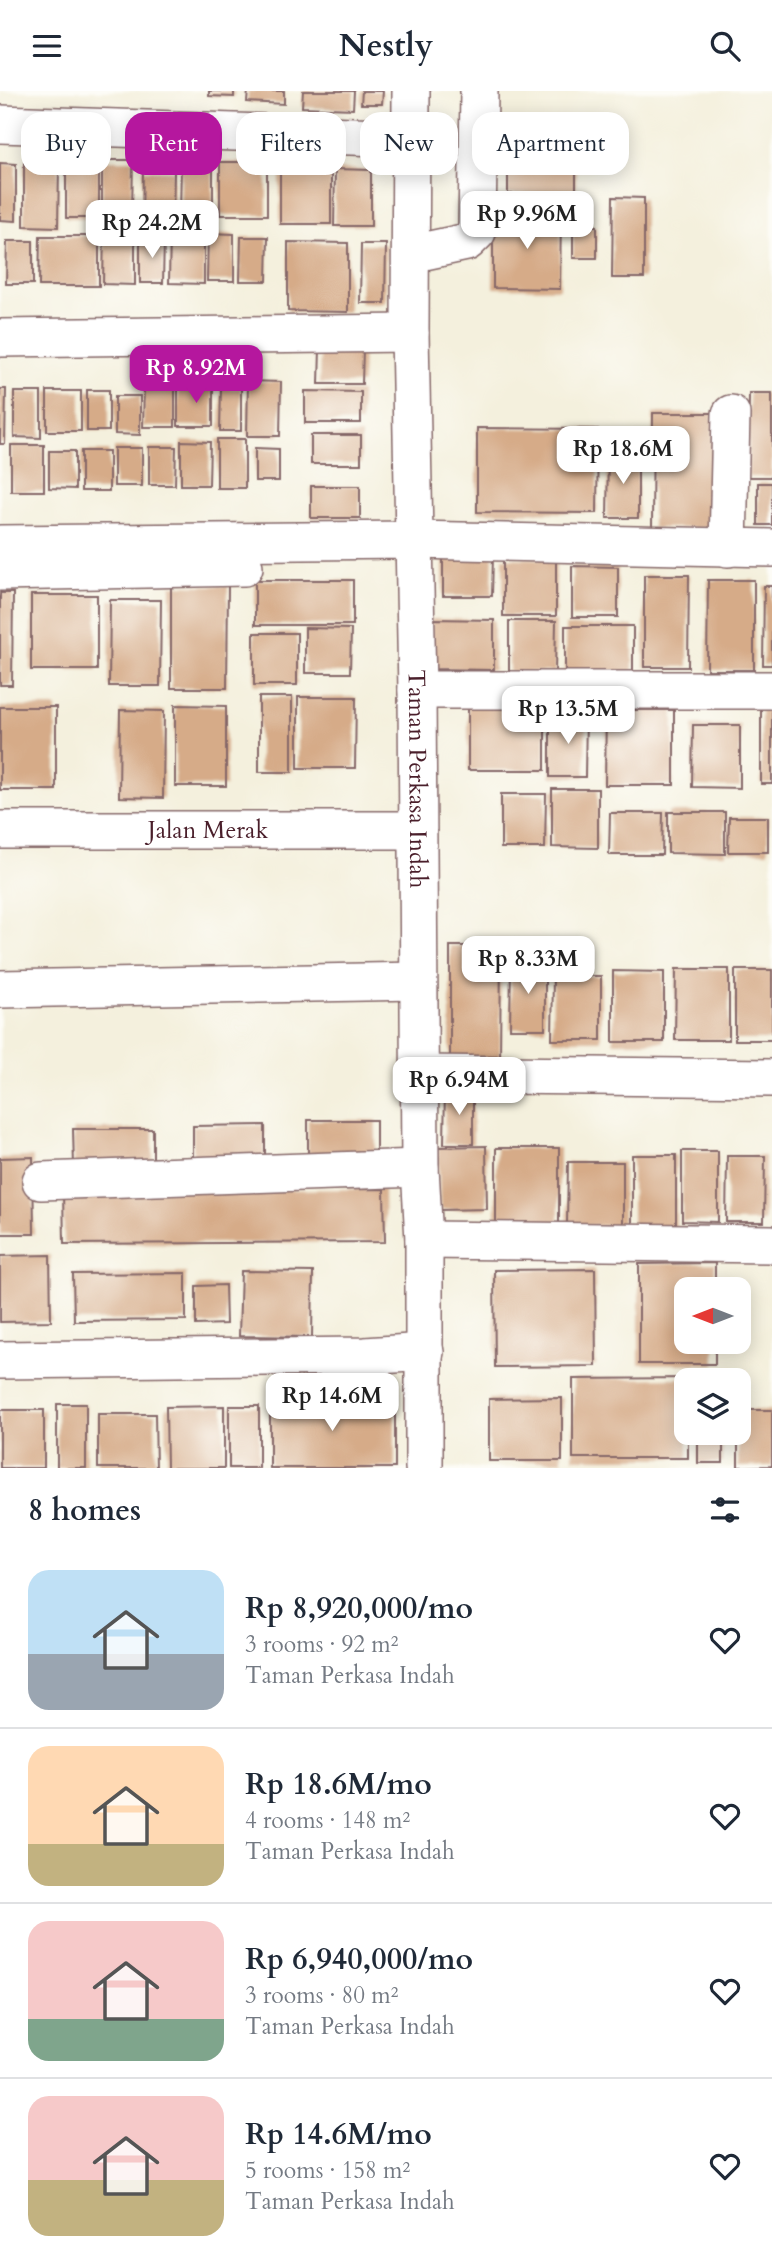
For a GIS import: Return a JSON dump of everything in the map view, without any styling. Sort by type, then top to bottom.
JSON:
[{"type":"street","name":"Taman Perkasa Indah","points":[[411,91],[411,112]]},
{"type":"street","points":[[411,254],[467,243],[477,232],[479,91]]},
{"type":"street","points":[[0,124],[360,136]]},
{"type":"street","name":"Taman Perkasa Indah","points":[[411,175],[410,333],[417,690],[420,1168],[424,1240],[424,1468]]},
{"type":"street","points":[[0,338],[410,333]]},
{"type":"street","points":[[729,548],[731,414]]},
{"type":"street","points":[[0,544],[414,551],[772,548]]},
{"type":"street","points":[[0,572],[414,551]]},
{"type":"street","points":[[417,690],[772,690]]},
{"type":"street","name":"Jalan Merak","points":[[0,830],[417,830]]},
{"type":"street","points":[[0,989],[418,981]]},
{"type":"street","points":[[419,1074],[772,1078]]},
{"type":"street","points":[[41,1181],[420,1168]]},
{"type":"street","points":[[424,1240],[772,1244]]},
{"type":"street","points":[[0,1360],[365,1356],[425,1352]]},
{"type":"building","points":[[209,91],[234,91],[234,97],[209,96]]},
{"type":"building","points":[[248,91],[284,91],[284,104],[247,102]]},
{"type":"building","points":[[303,91],[354,91],[353,109],[302,107]]},
{"type":"building","points":[[362,91],[383,91],[382,104],[361,104]]},
{"type":"building","points":[[111,160],[125,160],[125,175],[133,175],[132,213],[102,213],[102,175],[111,175]]},
{"type":"building","points":[[222,162],[236,162],[236,175],[267,175],[267,215],[220,215]]},
{"type":"building","points":[[0,163],[16,164],[16,221],[0,220]]},
{"type":"building","points":[[346,169],[360,170],[360,175],[371,175],[371,226],[334,226],[335,175],[346,175]]},
{"type":"building","points":[[24,175],[59,175],[58,227],[24,226]]},
{"type":"building","points":[[66,175],[99,175],[99,218],[66,218]]},
{"type":"building","points":[[143,175],[174,175],[173,220],[142,219]]},
{"type":"building","points":[[181,175],[213,175],[213,214],[180,214]]},
{"type":"building","points":[[280,175],[331,175],[331,224],[280,224]]},
{"type":"building","points":[[508,175],[576,175],[576,194],[508,194]]},
{"type":"building","points":[[613,197],[644,198],[644,278],[612,278]]},
{"type":"building","points":[[493,213],[561,213],[560,289],[493,288]]},
{"type":"building","points":[[573,226],[597,226],[597,258],[573,258]]},
{"type":"building","points":[[104,232],[135,232],[135,285],[103,284]]},
{"type":"building","points":[[208,233],[234,234],[234,281],[207,281]]},
{"type":"building","points":[[170,234],[204,234],[204,284],[169,283]]},
{"type":"building","points":[[40,236],[99,236],[99,286],[39,286]]},
{"type":"building","points":[[241,237],[268,237],[267,281],[240,281]]},
{"type":"building","points":[[140,238],[164,238],[163,283],[140,283]]},
{"type":"building","points":[[7,241],[33,241],[33,284],[6,284]]},
{"type":"building","points":[[288,242],[348,243],[348,312],[288,311]]},
{"type":"building","points":[[361,244],[386,244],[385,303],[360,303]]},
{"type":"building","points":[[320,348],[363,348],[362,384],[319,384]]},
{"type":"building","points":[[248,381],[281,382],[280,436],[247,436]]},
{"type":"building","points":[[178,384],[213,384],[213,426],[178,426]]},
{"type":"building","points":[[144,386],[175,386],[175,427],[143,427]]},
{"type":"building","points":[[221,388],[241,388],[241,431],[220,431]]},
{"type":"building","points":[[0,389],[6,389],[5,444],[0,444]]},
{"type":"building","points":[[87,390],[109,390],[109,431],[87,431]]},
{"type":"building","points":[[47,391],[81,391],[81,431],[47,431]]},
{"type":"building","points":[[305,391],[361,392],[361,423],[305,423]]},
{"type":"building","points":[[14,392],[41,392],[41,438],[14,437]]},
{"type":"building","points":[[749,393],[772,393],[772,477],[748,477]]},
{"type":"building","points":[[115,396],[140,396],[140,435],[115,434]]},
{"type":"building","points":[[653,413],[713,413],[712,528],[652,528]]},
{"type":"building","points":[[477,428],[598,429],[597,513],[477,512]]},
{"type":"building","points":[[311,435],[361,435],[361,464],[311,464]]},
{"type":"building","points":[[217,439],[245,439],[245,488],[217,488]]},
{"type":"building","points":[[181,441],[210,442],[209,485],[181,485]]},
{"type":"building","points":[[11,445],[44,445],[44,491],[11,491]]},
{"type":"building","points":[[149,447],[176,447],[175,485],[149,485]]},
{"type":"building","points":[[114,448],[142,448],[142,486],[114,486]]},
{"type":"building","points":[[255,448],[279,449],[279,481],[255,481]]},
{"type":"building","points":[[49,451],[75,451],[75,489],[49,488]]},
{"type":"building","points":[[81,451],[109,451],[109,491],[81,491]]},
{"type":"building","points":[[608,453],[638,453],[638,518],[607,518]]},
{"type":"building","points":[[758,483],[772,483],[772,525],[758,525]]},
{"type":"building","points":[[311,486],[360,486],[360,518],[311,518]]},
{"type":"building","points":[[443,555],[493,555],[492,596],[443,596]]},
{"type":"building","points":[[503,558],[556,559],[556,616],[503,616]]},
{"type":"building","points":[[572,566],[618,567],[618,617],[572,617]]},
{"type":"building","points":[[644,575],[689,575],[688,667],[644,667]]},
{"type":"building","points":[[255,580],[353,580],[353,625],[255,625]]},
{"type":"building","points":[[708,580],[754,580],[754,670],[707,670]]},
{"type":"building","points":[[171,585],[228,586],[227,688],[171,688]]},
{"type":"building","points":[[764,586],[772,586],[772,665],[763,665]]},
{"type":"building","points":[[0,593],[13,593],[12,685],[0,685]]},
{"type":"building","points":[[31,595],[97,595],[97,670],[31,670]]},
{"type":"building","points":[[110,600],[161,600],[160,686],[109,686]]},
{"type":"building","points":[[431,619],[494,620],[494,670],[431,669]]},
{"type":"building","points":[[509,621],[556,621],[555,672],[509,672]]},
{"type":"building","points":[[565,626],[633,626],[633,672],[565,672]]},
{"type":"building","points":[[305,628],[351,629],[350,673],[305,673]]},
{"type":"building","points":[[254,633],[297,633],[297,685],[254,685]]},
{"type":"building","points":[[259,697],[292,697],[292,772],[259,772]]},
{"type":"building","points":[[298,697],[356,697],[355,768],[298,768]]},
{"type":"building","points":[[468,702],[545,703],[545,770],[468,770]]},
{"type":"building","points":[[175,705],[226,706],[226,786],[175,786]]},
{"type":"building","points":[[761,706],[772,706],[772,784],[761,784]]},
{"type":"building","points":[[0,707],[56,707],[56,790],[0,790]]},
{"type":"building","points":[[120,710],[164,711],[163,798],[119,797]]},
{"type":"building","points":[[606,710],[674,710],[674,785],[605,785]]},
{"type":"building","points":[[550,715],[586,715],[585,777],[550,777]]},
{"type":"building","points":[[693,725],[740,725],[740,788],[692,787]]},
{"type":"building","points":[[552,789],[598,789],[598,848],[552,847]]},
{"type":"building","points":[[501,794],[546,794],[545,848],[501,848]]},
{"type":"building","points":[[668,812],[725,812],[725,854],[668,853]]},
{"type":"building","points":[[610,813],[663,813],[662,855],[609,855]]},
{"type":"building","points":[[729,817],[768,817],[768,852],[728,852]]},
{"type":"building","points":[[450,946],[501,946],[500,1062],[450,1061]]},
{"type":"building","points":[[511,962],[545,963],[545,1029],[510,1029]]},
{"type":"building","points":[[676,969],[729,969],[729,1040],[675,1040]]},
{"type":"building","points":[[735,970],[772,970],[772,1040],[735,1040]]},
{"type":"building","points":[[613,971],[664,972],[664,1042],[613,1042]]},
{"type":"building","points":[[553,976],[601,976],[601,1040],[552,1040]]},
{"type":"building","points":[[445,1089],[473,1089],[473,1144],[444,1144]]},
{"type":"building","points":[[308,1120],[376,1120],[376,1160],[308,1161]]},
{"type":"building","points":[[265,1125],[265,1164],[193,1164],[193,1126]]},
{"type":"building","points":[[73,1129],[153,1129],[153,1166],[74,1167]]},
{"type":"building","points":[[486,1146],[487,1209],[440,1210],[438,1147]]},
{"type":"building","points":[[496,1148],[559,1148],[559,1225],[496,1225]]},
{"type":"building","points":[[682,1151],[718,1151],[718,1222],[682,1221]]},
{"type":"building","points":[[632,1155],[676,1155],[676,1227],[632,1226]]},
{"type":"building","points":[[727,1156],[765,1156],[764,1222],[726,1222]]},
{"type":"building","points":[[33,1157],[34,1234],[0,1234],[0,1158]]},
{"type":"building","points":[[568,1162],[623,1162],[623,1226],[567,1225]]},
{"type":"building","points":[[384,1189],[385,1242],[64,1244],[63,1191]]},
{"type":"building","points":[[50,1255],[51,1321],[0,1322],[0,1256]]},
{"type":"building","points":[[715,1263],[715,1277],[674,1277],[674,1355],[715,1355],[715,1364],[639,1364],[639,1264]]},
{"type":"building","points":[[595,1269],[596,1366],[495,1367],[494,1270]]},
{"type":"building","points":[[241,1271],[313,1272],[312,1337],[239,1336]]},
{"type":"building","points":[[186,1273],[186,1320],[74,1321],[73,1274]]},
{"type":"building","points":[[225,1285],[226,1324],[196,1325],[196,1286]]},
{"type":"building","points":[[674,1378],[674,1445],[688,1445],[688,1458],[573,1458],[573,1379]]},
{"type":"building","points":[[562,1398],[562,1461],[489,1461],[489,1399]]},
{"type":"building","points":[[270,1399],[395,1399],[395,1468],[270,1468]]},
{"type":"building","points":[[57,1404],[86,1404],[86,1468],[57,1468]]},
{"type":"building","points":[[224,1406],[224,1468],[167,1468],[166,1407]]},
{"type":"building","points":[[229,1406],[259,1406],[259,1468],[229,1468]]},
{"type":"building","points":[[0,1410],[44,1410],[44,1468],[0,1468]]},
{"type":"building","points":[[751,1410],[772,1410],[772,1466],[738,1467],[738,1445],[751,1445]]},
{"type":"building","points":[[98,1414],[155,1414],[156,1468],[98,1468]]},
{"type":"building","points":[[698,1445],[723,1445],[723,1463],[698,1463]]}]
